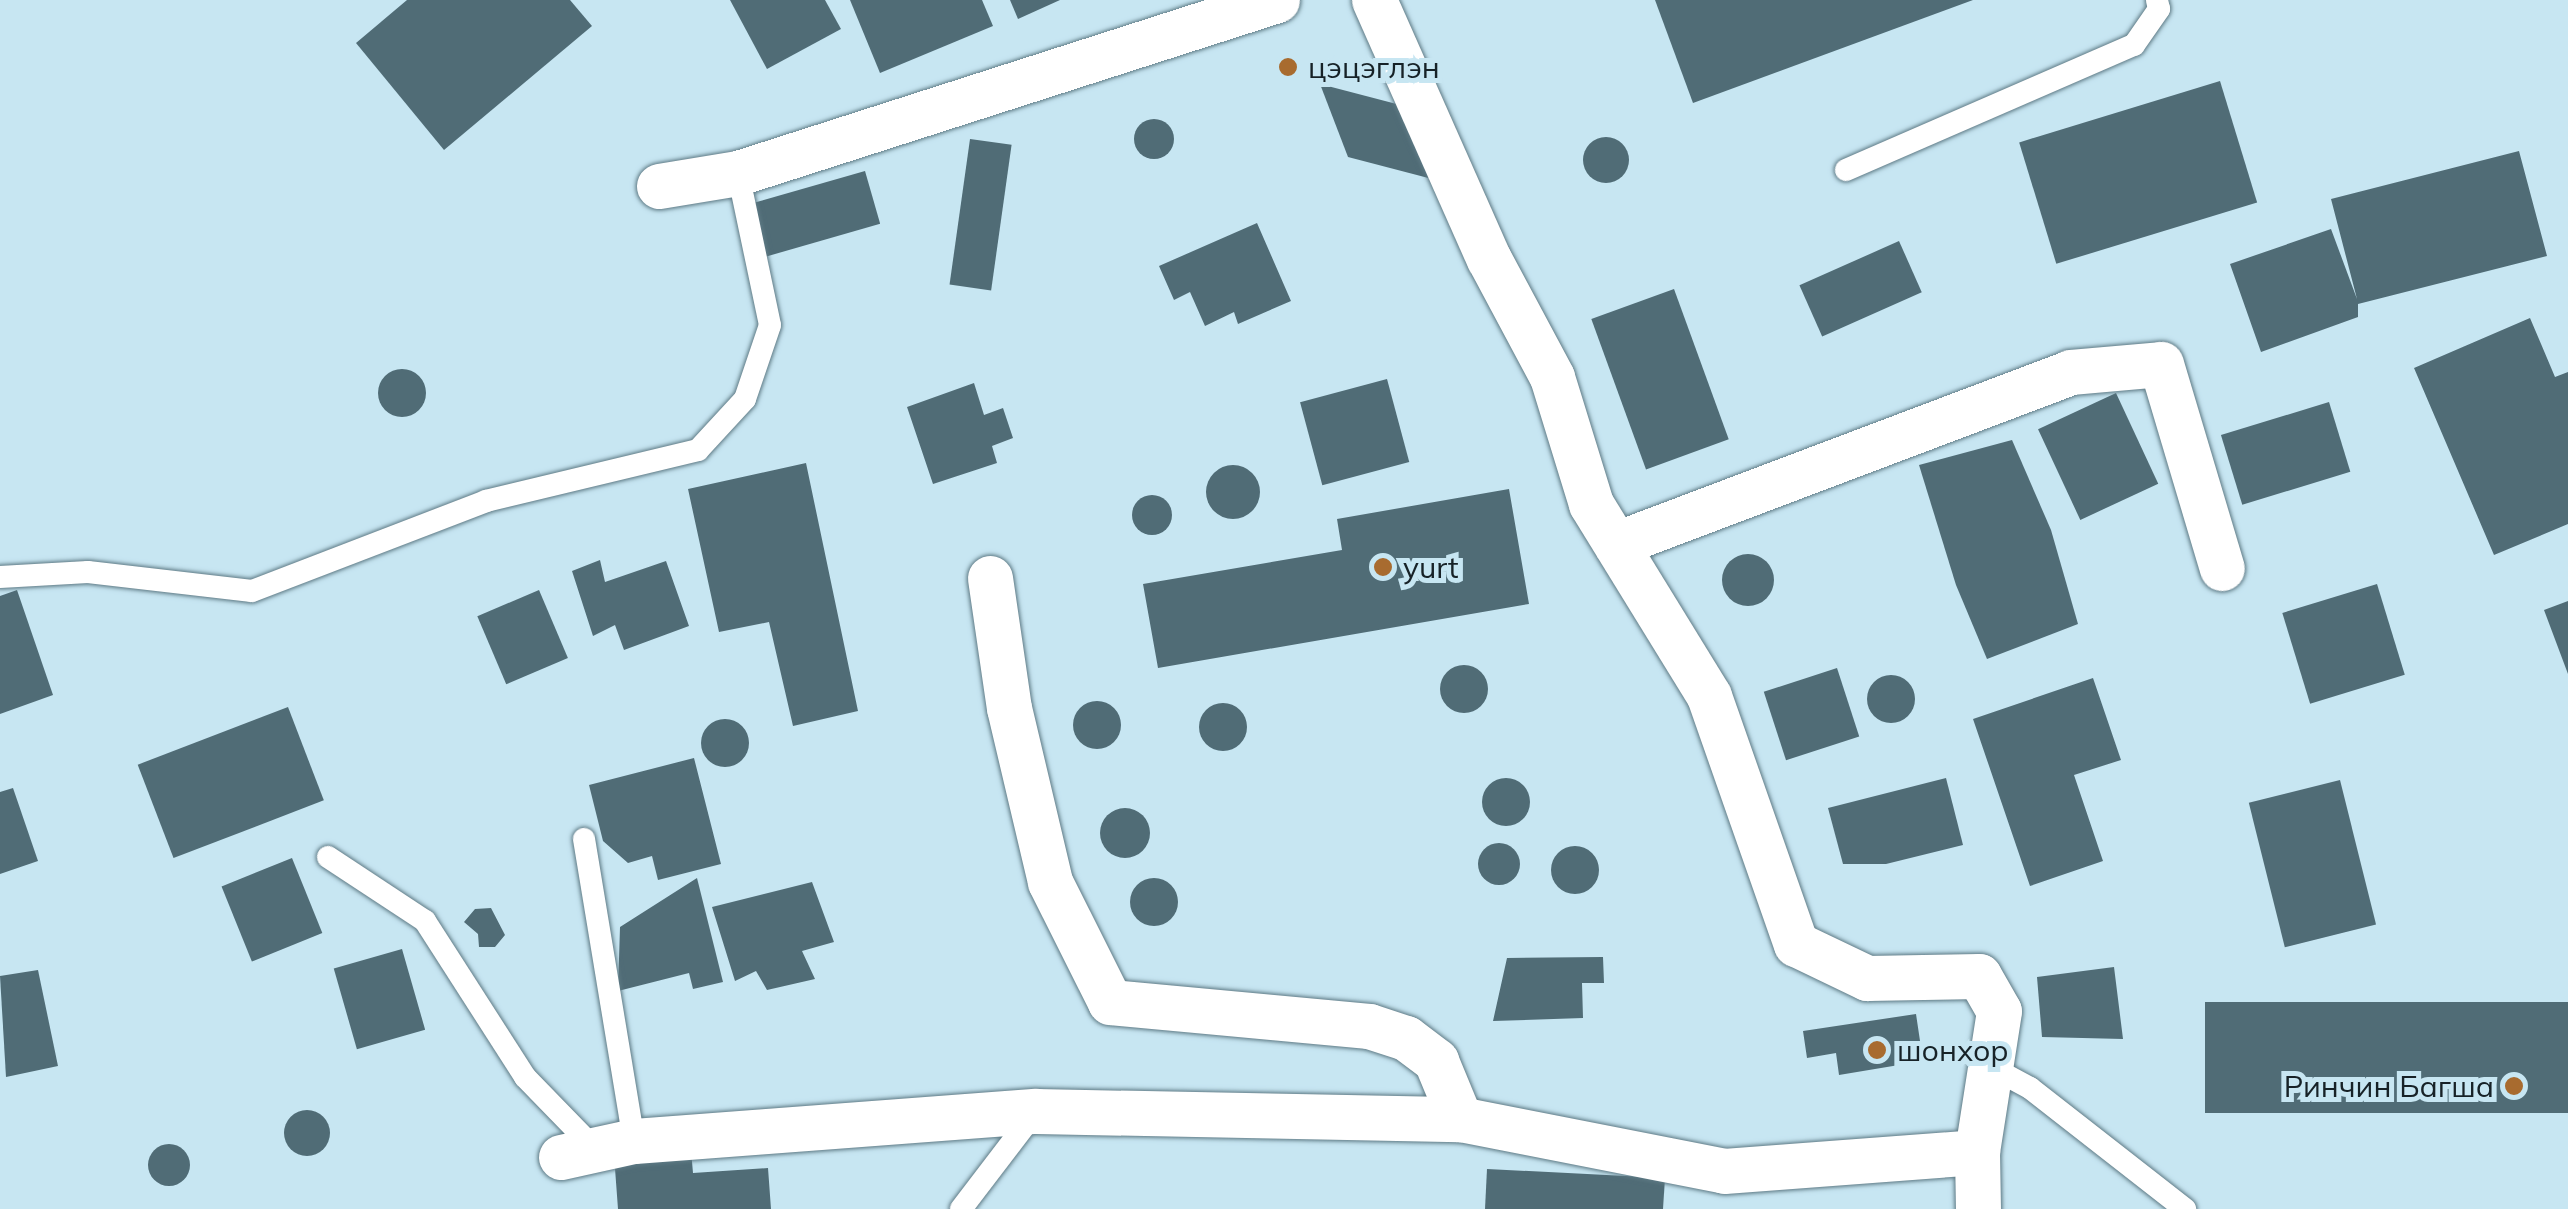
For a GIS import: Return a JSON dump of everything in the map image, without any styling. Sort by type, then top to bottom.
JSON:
[{"type":"street","points":[[659,186],[738,173],[1277,0]]},
{"type":"street","points":[[1374,0],[1489,259],[1552,377],[1591,504],[1709,696],[1796,944],[1867,978],[1979,976],[1999,1011],[1977,1152],[1978,1209]]},
{"type":"street","points":[[1616,544],[2070,372],[2161,364],[2222,568]]},
{"type":"street","points":[[990,578],[1009,708],[1050,882],[1110,1002],[1388,1032],[1436,1061],[1460,1119]]},
{"type":"street","points":[[596,1149],[1036,1111],[1460,1119],[1724,1171],[1977,1152]]},
{"type":"lane","points":[[1846,170],[2134,45],[2160,9],[2157,0]]},
{"type":"lane","points":[[0,577],[88,572],[252,590],[486,502],[698,450],[745,399],[770,324],[738,173]]},
{"type":"lane","points":[[584,839],[596,1149]]},
{"type":"lane","points":[[328,857],[425,921],[525,1078],[596,1149]]},
{"type":"lane","points":[[1989,1066],[2030,1088],[2184,1209]]},
{"type":"lane","points":[[961,1209],[1036,1111]]},
{"type":"building","points":[[407,0],[570,0],[592,26],[444,150],[356,43]]},
{"type":"building","points":[[730,0],[825,0],[841,29],[767,69]]},
{"type":"building","points":[[850,0],[982,0],[993,26],[880,73]]},
{"type":"building","points":[[1010,0],[1060,0],[1018,19]]},
{"type":"building","points":[[1655,0],[1973,0],[1693,103]]},
{"type":"building","points":[[2220,81],[2257,202],[2056,264],[2019,142]]},
{"type":"building","points":[[1320,84],[1408,107],[1436,180],[1348,157]]},
{"type":"building","points":[[1154,119],[1168,125],[1174,139],[1168,153],[1154,159],[1140,153],[1134,139],[1140,125]]},
{"type":"building","points":[[1606,137],[1622,144],[1629,160],[1622,176],[1606,183],[1590,176],[1583,160],[1590,144]]},
{"type":"building","points":[[970,139],[1012,145],[991,290],[950,285]]},
{"type":"building","points":[[2519,151],[2547,256],[2358,304],[2358,317],[2261,352],[2230,264],[2331,229],[2357,299],[2331,199]]},
{"type":"building","points":[[865,171],[880,224],[764,257],[749,204]]},
{"type":"building","points":[[1257,223],[1291,301],[1238,324],[1234,312],[1205,326],[1190,292],[1174,300],[1159,266]]},
{"type":"building","points":[[1899,241],[1922,292],[1822,336],[1799,285]]},
{"type":"building","points":[[1674,289],[1729,439],[1646,469],[1591,319]]},
{"type":"building","points":[[2530,318],[2555,377],[2568,372],[2568,524],[2494,555],[2414,368]]},
{"type":"building","points":[[402,369],[419,376],[426,393],[419,410],[402,417],[385,410],[378,393],[385,376]]},
{"type":"building","points":[[1387,379],[1409,462],[1322,485],[1300,402]]},
{"type":"building","points":[[974,383],[984,415],[1003,408],[1013,438],[992,446],[997,463],[933,484],[907,407]]},
{"type":"building","points":[[2116,393],[2158,484],[2080,520],[2038,429]]},
{"type":"building","points":[[2329,402],[2350,472],[2242,505],[2221,435]]},
{"type":"building","points":[[2012,440],[2051,530],[2078,624],[1987,659],[1956,585],[1919,465]]},
{"type":"building","points":[[806,463],[858,711],[793,726],[769,622],[719,632],[688,489]]},
{"type":"building","points":[[1233,465],[1252,473],[1260,492],[1252,511],[1233,519],[1214,511],[1206,492],[1214,473]]},
{"type":"building","name":"yurt","points":[[1509,489],[1529,604],[1158,668],[1143,584],[1342,550],[1337,519]]},
{"type":"building","points":[[1152,495],[1166,501],[1172,515],[1166,529],[1152,535],[1138,529],[1132,515],[1138,501]]},
{"type":"building","points":[[1748,554],[1767,561],[1774,580],[1767,599],[1748,606],[1729,599],[1722,580],[1729,561]]},
{"type":"building","points":[[600,560],[605,582],[666,561],[689,626],[624,650],[615,625],[593,636],[572,571]]},
{"type":"building","points":[[2377,584],[2405,675],[2310,704],[2282,613]]},
{"type":"building","points":[[17,590],[53,695],[0,714],[0,596]]},
{"type":"building","points":[[539,590],[568,658],[506,684],[477,616]]},
{"type":"building","points":[[2568,601],[2568,674],[2544,610]]},
{"type":"building","points":[[1464,665],[1481,672],[1488,689],[1481,706],[1464,713],[1447,706],[1440,689],[1447,672]]},
{"type":"building","points":[[1837,668],[1859,736],[1786,760],[1764,692]]},
{"type":"building","points":[[1891,675],[1908,682],[1915,699],[1908,716],[1891,723],[1874,716],[1867,699],[1874,682]]},
{"type":"building","points":[[2093,678],[2121,760],[2074,775],[2103,861],[2030,886],[1973,719]]},
{"type":"building","points":[[1097,701],[1114,708],[1121,725],[1114,742],[1097,749],[1080,742],[1073,725],[1080,708]]},
{"type":"building","points":[[1223,703],[1240,710],[1247,727],[1240,744],[1223,751],[1206,744],[1199,727],[1206,710]]},
{"type":"building","points":[[288,707],[324,800],[174,858],[138,765]]},
{"type":"building","points":[[725,719],[742,726],[749,743],[742,760],[725,767],[708,760],[701,743],[708,726]]},
{"type":"building","points":[[694,758],[721,864],[658,880],[652,856],[628,863],[603,841],[589,785]]},
{"type":"building","points":[[1506,778],[1523,785],[1530,802],[1523,819],[1506,826],[1489,819],[1482,802],[1489,785]]},
{"type":"building","points":[[1946,778],[1963,845],[1886,864],[1843,864],[1828,808]]},
{"type":"building","points":[[2340,780],[2376,925],[2285,947],[2249,803]]},
{"type":"building","points":[[13,788],[38,861],[0,874],[0,792]]},
{"type":"building","points":[[1125,808],[1142,816],[1150,833],[1142,850],[1125,858],[1108,850],[1100,833],[1108,816]]},
{"type":"building","points":[[1499,843],[1514,849],[1520,864],[1514,879],[1499,885],[1484,879],[1478,864],[1484,849]]},
{"type":"building","points":[[1575,846],[1592,853],[1599,870],[1592,887],[1575,894],[1558,887],[1551,870],[1558,853]]},
{"type":"building","points":[[292,858],[322,933],[252,962],[222,886]]},
{"type":"building","points":[[697,878],[723,982],[693,989],[689,973],[618,991],[620,927]]},
{"type":"building","points":[[1154,878],[1171,885],[1178,902],[1171,919],[1154,926],[1137,919],[1130,902],[1137,885]]},
{"type":"building","points":[[812,882],[834,942],[802,951],[815,979],[767,990],[756,971],[735,981],[712,907]]},
{"type":"building","points":[[491,908],[505,935],[495,947],[479,947],[478,934],[464,922],[475,909]]},
{"type":"building","points":[[402,949],[425,1030],[357,1049],[334,969]]},
{"type":"building","points":[[1603,957],[1604,983],[1582,983],[1583,1018],[1493,1021],[1507,958]]},
{"type":"building","points":[[2114,967],[2123,1039],[2042,1037],[2037,977]]},
{"type":"building","points":[[38,970],[58,1066],[6,1077],[0,976]]},
{"type":"building","points":[[2205,1002],[2568,1002],[2568,1113],[2205,1113]]},
{"type":"building","points":[[1916,1014],[1923,1061],[1839,1075],[1836,1053],[1807,1058],[1803,1031]]},
{"type":"building","points":[[307,1110],[323,1117],[330,1133],[323,1149],[307,1156],[291,1149],[284,1133],[291,1117]]},
{"type":"building","points":[[169,1144],[184,1150],[190,1165],[184,1180],[169,1186],[154,1180],[148,1165],[154,1150]]},
{"type":"building","points":[[691,1150],[693,1173],[768,1168],[771,1209],[618,1209],[614,1155]]},
{"type":"building","points":[[1487,1169],[1665,1178],[1663,1209],[1485,1209]]},
{"type":"place","name":"цэцэглэн","points":[[1288,67]]},
{"type":"place","name":"yurt","points":[[1383,567]]},
{"type":"place","name":"шонхор","points":[[1877,1050]]},
{"type":"place","name":"Ринчин Багша","points":[[2514,1086]]}]
